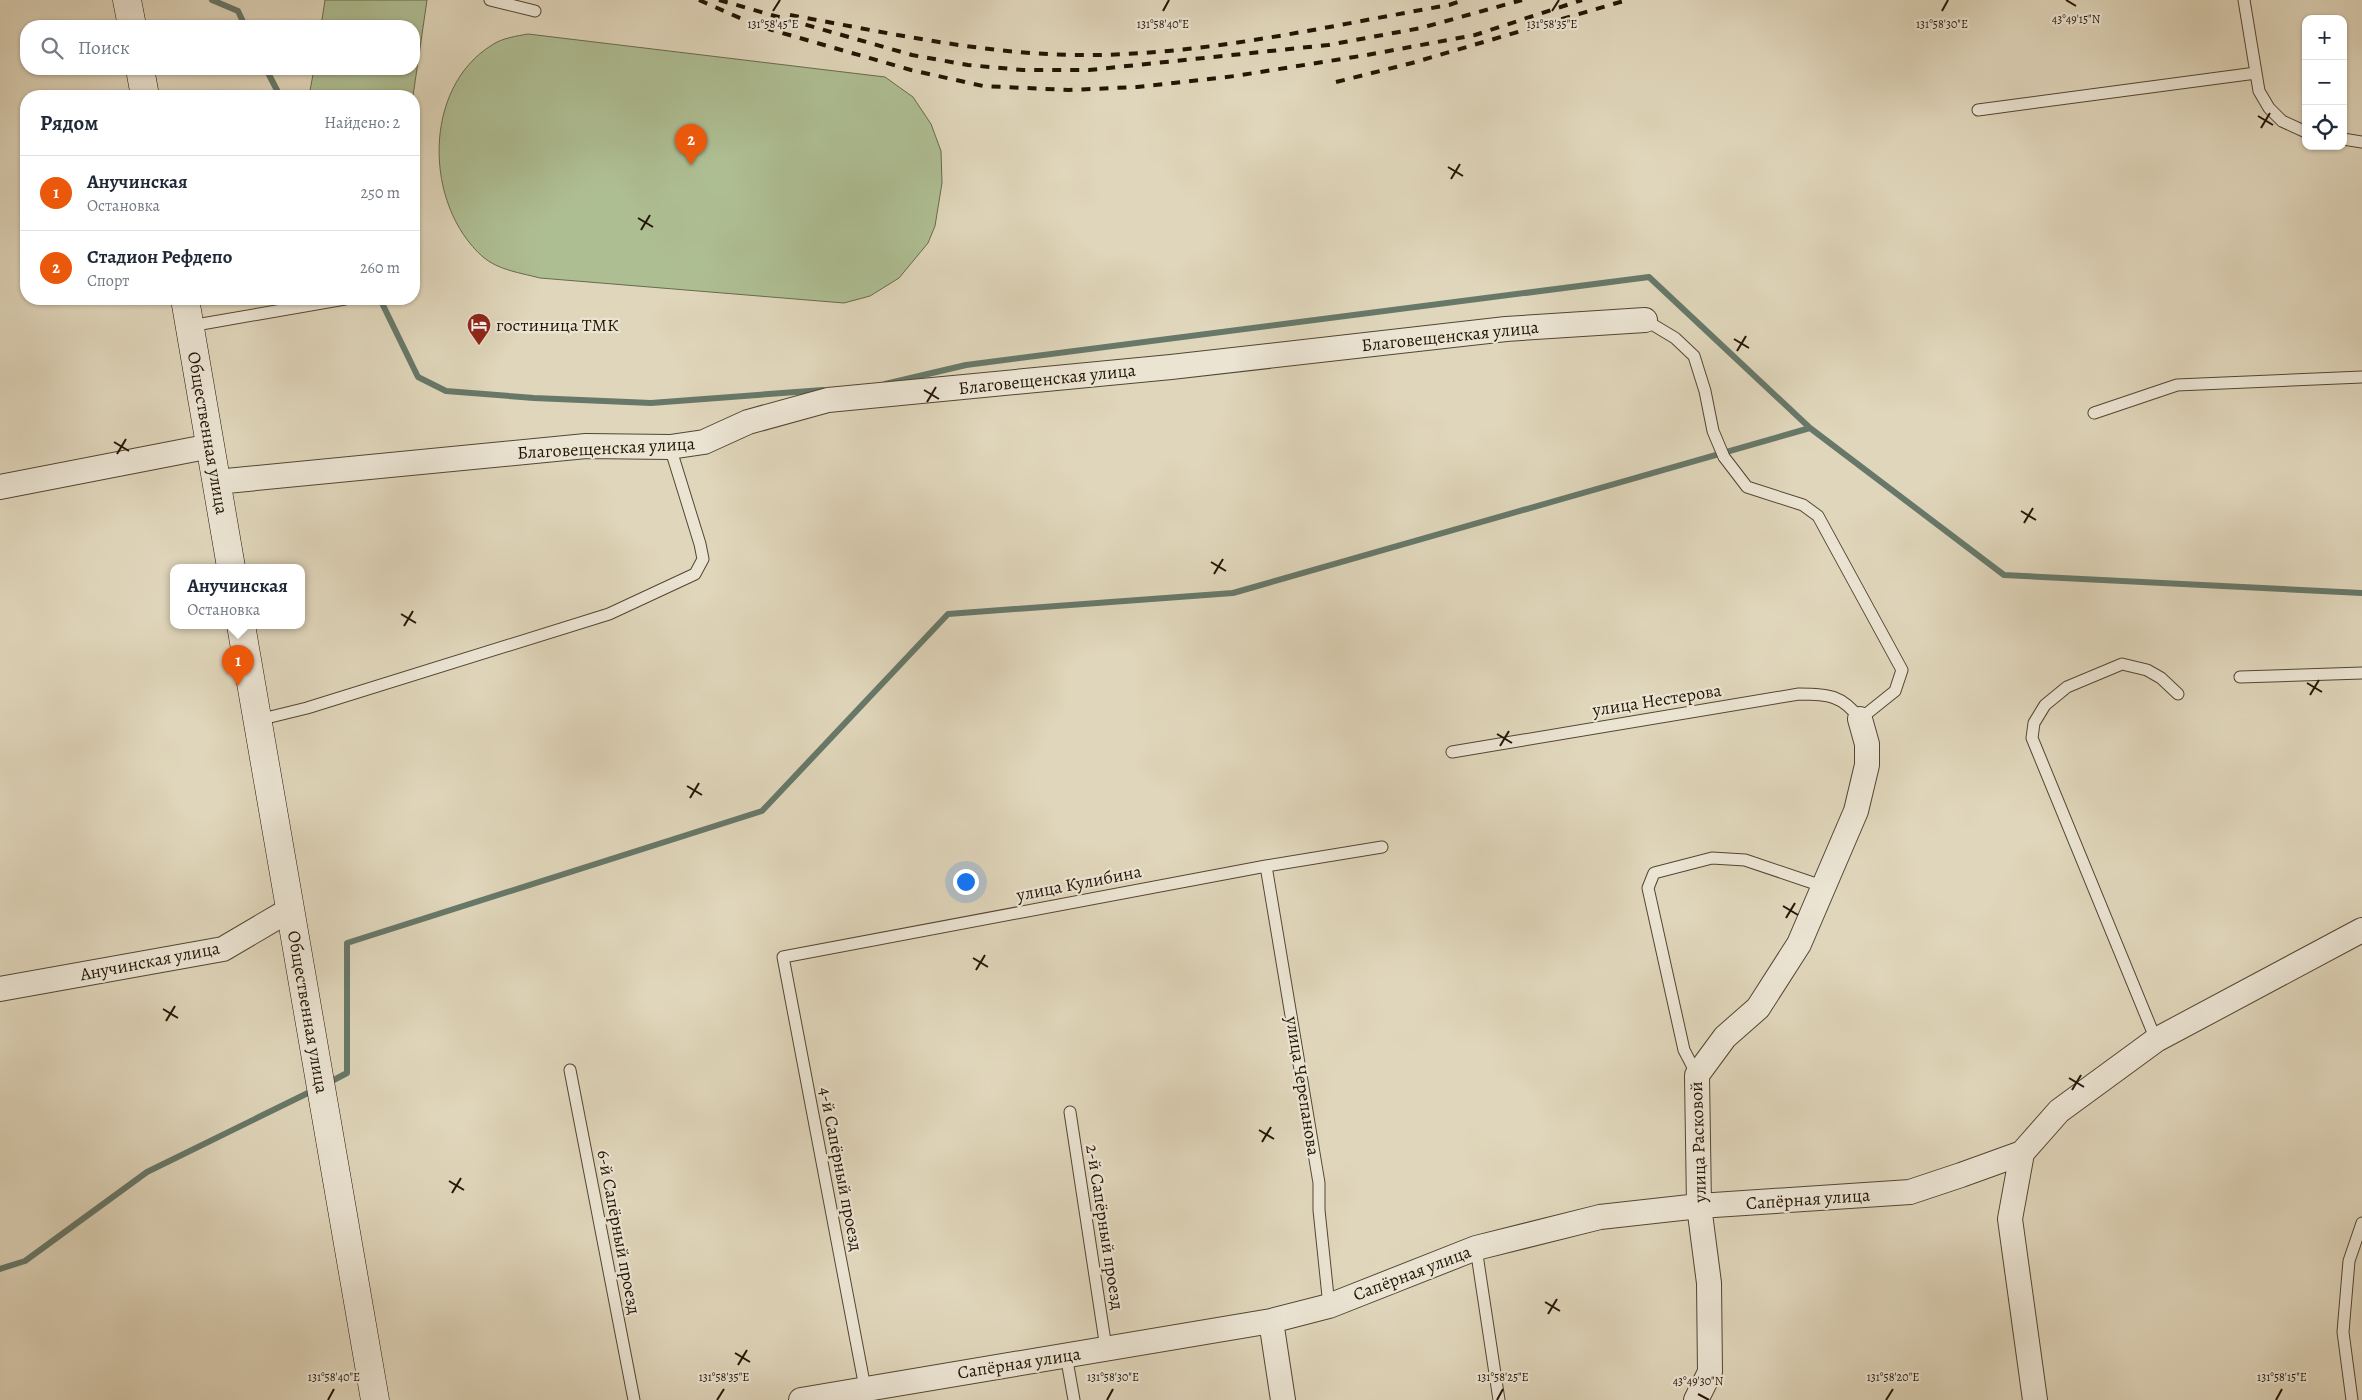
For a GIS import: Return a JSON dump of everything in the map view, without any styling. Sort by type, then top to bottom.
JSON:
[{"type":"main road","points":[[126,0],[131,20]]},
{"type":"main road","points":[[141,75],[144,90]]},
{"type":"main road","name":"Общественная улица","points":[[186,305],[230,564]]},
{"type":"main road","name":"Общественная улица","points":[[242,629],[374,1400]]},
{"type":"street","name":"Благовещенская улица","points":[[216,482],[586,446],[670,448],[704,442],[748,422],[828,400],[1171,366],[1506,329],[1645,320]]},
{"type":"street","points":[[0,487],[211,446]]},
{"type":"street","points":[[1697,1075],[1724,1037],[1758,1008],[1799,944],[1856,811],[1868,764],[1867,744],[1860,719]]},
{"type":"street","name":"Анучинская улица","points":[[0,989],[224,949],[291,909]]},
{"type":"street","points":[[2035,1400],[2010,1219],[2022,1153],[2059,1111],[2156,1040],[2362,930]]},
{"type":"street","name":"улица Расковой","points":[[1696,1400],[1710,1372],[1709,1283],[1699,1206],[1697,1075]]},
{"type":"street","name":"Сапёрная улица","points":[[801,1400],[866,1394],[1066,1355],[1271,1321],[1329,1306],[1476,1248],[1600,1217],[1699,1206],[1910,1192],[2022,1153]]},
{"type":"street","points":[[1271,1321],[1283,1400]]},
{"type":"lane","points":[[490,0],[535,10]]},
{"type":"lane","points":[[2244,0],[2259,91],[2269,108],[2282,121],[2302,130]]},
{"type":"lane","points":[[1978,110],[2256,73]]},
{"type":"lane","points":[[2347,140],[2362,142]]},
{"type":"lane","points":[[190,326],[311,305]]},
{"type":"lane","points":[[1645,320],[1675,338],[1694,356],[1705,391],[1713,431],[1724,457],[1747,487],[1803,505],[1818,516],[1902,670],[1895,691],[1860,719]]},
{"type":"lane","points":[[2094,413],[2177,385],[2362,377]]},
{"type":"lane","points":[[258,720],[307,708],[609,614],[695,574],[702,559],[700,544],[670,448]]},
{"type":"lane","points":[[2156,1040],[2032,738],[2034,723],[2045,705],[2067,687],[2122,664],[2147,670],[2162,678],[2178,694]]},
{"type":"lane","points":[[2240,677],[2362,673]]},
{"type":"lane","name":"улица Нестерова","points":[[1452,752],[1799,694],[1827,694],[1849,705],[1860,719]]},
{"type":"lane","name":"улица Кулибина","points":[[783,957],[1266,866],[1382,847]]},
{"type":"lane","name":"улица Расковой","points":[[1697,1075],[1684,1050],[1648,888],[1654,873],[1712,858],[1745,860],[1825,887]]},
{"type":"lane","name":"улица Черепанова","points":[[1266,866],[1319,1183],[1319,1210],[1329,1306]]},
{"type":"lane","name":"4-й Сапёрный проезд","points":[[783,957],[866,1394]]},
{"type":"lane","name":"6-й Сапёрный проезд","points":[[570,1070],[634,1400]]},
{"type":"lane","name":"2-й Сапёрный проезд","points":[[1070,1112],[1106,1348]]},
{"type":"lane","points":[[2352,1400],[2343,1332],[2349,1261],[2362,1223]]},
{"type":"lane","points":[[1476,1248],[1499,1400]]},
{"type":"lane","points":[[1066,1355],[1074,1400]]},
{"type":"green space","points":[[325,0],[427,0],[420,48],[420,20],[322,20]]},
{"type":"green space","points":[[528,34],[885,77],[913,97],[931,124],[941,151],[942,183],[935,226],[928,243],[899,278],[870,296],[844,303],[540,278],[496,265],[483,257],[464,235],[450,208],[441,178],[439,148],[443,117],[453,89],[469,64],[492,45]]},
{"type":"green space","points":[[313,75],[416,75],[414,90],[310,90]]},
{"type":"waterway","points":[[212,0],[238,11],[242,20]]},
{"type":"waterway","points":[[269,75],[277,90]]},
{"type":"waterway","points":[[885,384],[966,365],[1649,277],[1810,428]]},
{"type":"waterway","points":[[383,305],[418,377],[446,391],[534,398],[651,403],[823,390]]},
{"type":"waterway","points":[[328,1083],[347,1073],[347,943],[762,811],[948,614],[1233,593],[1810,428],[2004,575],[2362,593]]},
{"type":"waterway","points":[[0,1269],[25,1261],[147,1172],[314,1090]]},
{"type":"railway","points":[[699,0],[758,26],[911,70],[983,86],[1069,90],[1137,87],[1235,76],[1367,55],[1475,35],[1582,0]]},
{"type":"railway","points":[[719,0],[912,55],[968,65],[1023,70],[1089,70],[1328,45],[1421,28],[1522,0]]},
{"type":"railway","points":[[790,15],[981,48],[1058,55],[1097,55],[1142,53],[1230,44],[1449,5],[1464,0]]},
{"type":"railway","points":[[1336,82],[1412,63],[1627,0]]},
{"type":"place","name":"Стадион Рефдепо","points":[[691,165]]},
{"type":"place","name":"гостиница ТМК","points":[[479,346]]},
{"type":"place","name":"Анучинская","points":[[238,686]]}]
